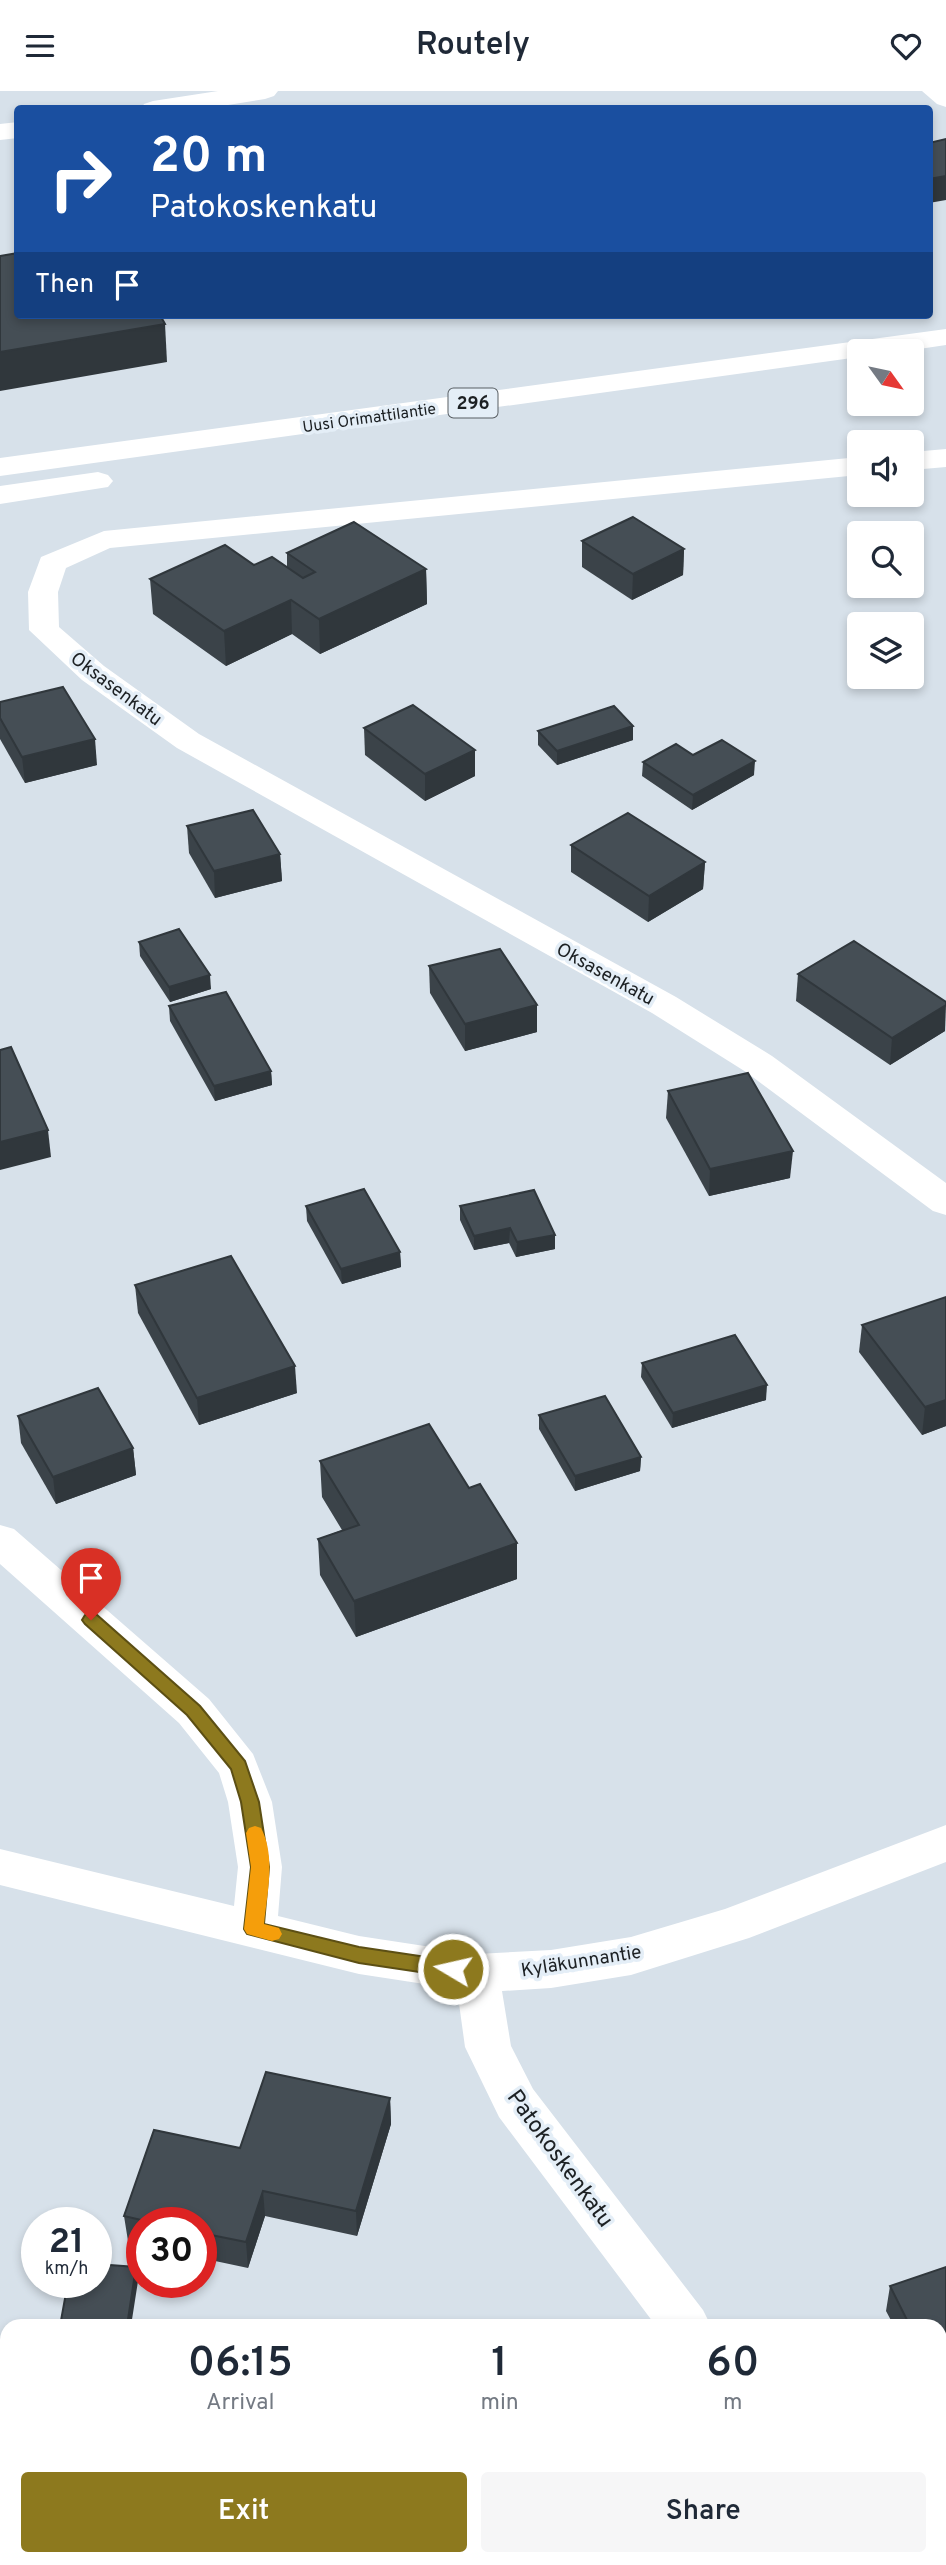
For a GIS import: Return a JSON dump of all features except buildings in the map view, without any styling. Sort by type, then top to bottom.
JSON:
[{"type":"street","points":[[178,105],[265,91]]},
{"type":"street","points":[[935,91],[946,99]]},
{"type":"street","name":"Uusi Orimattilantie","points":[[0,467],[946,337]]},
{"type":"street","points":[[924,356],[946,352]]},
{"type":"street","name":"Uusi Orimattilantie","points":[[0,495],[847,368]]},
{"type":"street","points":[[924,460],[946,458]]},
{"type":"street","name":"Oksasenkatu","points":[[847,467],[104,540],[52,563],[43,591],[44,631],[93,673],[188,741],[664,1005],[759,1064],[946,1202]]},
{"type":"street","points":[[635,519],[646,487]]},
{"type":"street","points":[[0,1540],[194,1710],[239,1766],[250,1802],[260,1867],[254,1929]]},
{"type":"street","name":"Kyläkunnantie","points":[[0,1867],[359,1955],[477,1973],[551,1969],[631,1956],[733,1925],[946,1843]]},
{"type":"street","name":"Patokoskenkatu","points":[[477,1973],[488,2047],[516,2103],[681,2319]]},
{"type":"slow traffic","points":[[255,1833],[260,1867],[254,1929],[272,1934]]},
{"type":"route","points":[[91,1620],[194,1710],[239,1766],[250,1802],[260,1867],[254,1929],[359,1955],[453,1969]]}]
